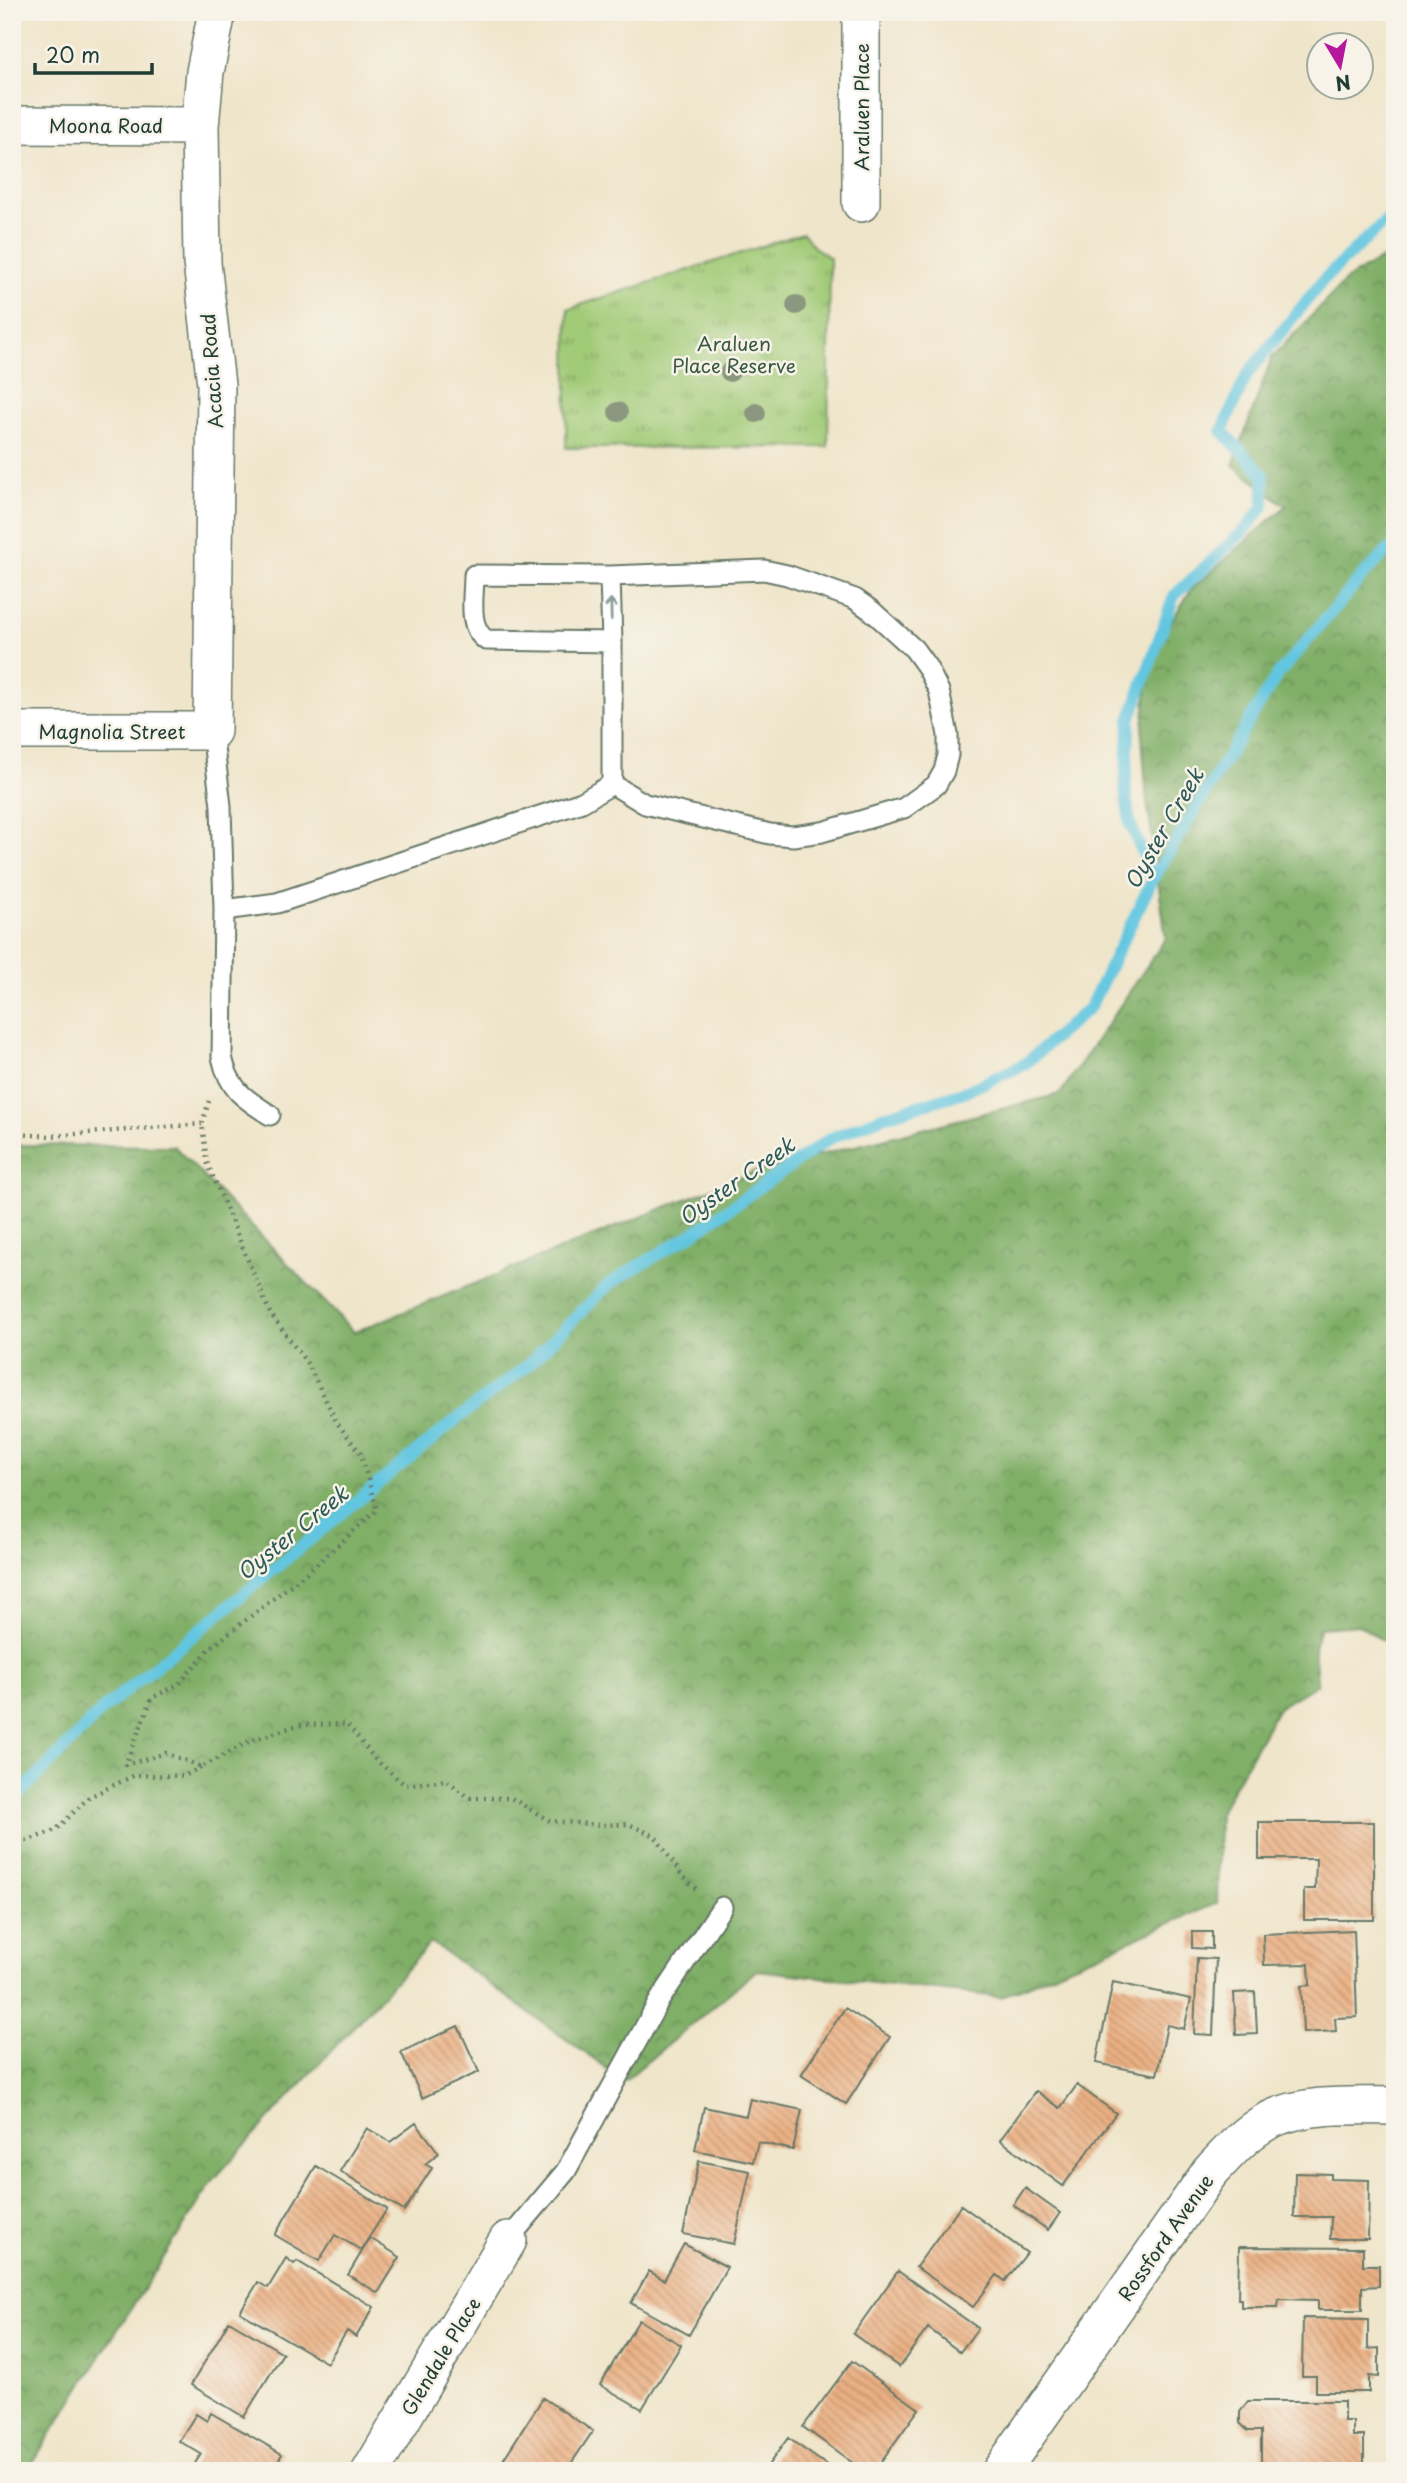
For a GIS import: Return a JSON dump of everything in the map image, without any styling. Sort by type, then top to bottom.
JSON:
[{"type":"street","name":"Acacia Road","points":[[212,731],[216,385],[202,263],[200,126],[205,72],[217,12]]},
{"type":"street","name":"Araluen Place","points":[[861,12],[861,203]]},
{"type":"street","name":"Moona Road","points":[[12,125],[200,126]]},
{"type":"street","name":"Magnolia Street","points":[[12,731],[212,731]]},
{"type":"street","name":"Rossford Avenue","points":[[1001,2471],[1210,2172],[1235,2144],[1267,2121],[1303,2110],[1342,2106],[1395,2106]]},
{"type":"street","name":"Glendale Place","points":[[371,2471],[508,2240]]},
{"type":"lane","points":[[611,784],[645,804],[770,834],[793,836],[822,832],[904,808],[936,785],[948,755],[948,735],[939,691],[927,667],[914,649],[855,599],[787,575],[764,570],[610,576],[474,575],[474,626],[486,640],[612,642]]},
{"type":"lane","points":[[610,576],[611,784]]},
{"type":"lane","points":[[212,731],[221,806],[224,910],[222,1058],[235,1090],[270,1115]]},
{"type":"lane","points":[[224,910],[278,903],[582,802],[611,784]]},
{"type":"lane","points":[[508,2240],[566,2171],[660,2001],[722,1907]]},
{"type":"path","points":[[202,1767],[166,1753],[125,1765],[152,1698],[178,1684],[209,1649],[310,1570],[377,1510],[360,1452],[337,1423],[309,1366],[270,1313],[207,1162],[202,1124],[222,1058]]},
{"type":"path","points":[[12,1135],[51,1136],[202,1124]]},
{"type":"path","points":[[12,1838],[26,1841],[56,1830],[89,1797],[135,1775],[184,1776],[250,1741],[298,1725],[347,1724],[375,1759],[405,1785],[446,1780],[470,1798],[511,1798],[550,1821],[628,1824],[655,1836],[681,1874],[702,1895],[722,1907]]},
{"type":"green space","name":"Araluen Place Reserve","points":[[803,233],[814,247],[830,258],[828,447],[566,448],[568,309]]},
{"type":"green space","points":[[1395,251],[1395,1639],[1383,1641],[1359,1625],[1320,1628],[1314,1646],[1317,1684],[1278,1708],[1219,1813],[1217,1903],[1000,1997],[757,1970],[624,2081],[431,1942],[214,2179],[27,2471],[12,2471],[12,1145],[174,1146],[354,1332],[753,1172],[1060,1094],[1166,938],[1147,801],[1142,736],[1151,654],[1191,590],[1286,506],[1233,465],[1272,357],[1348,278]]},
{"type":"building","points":[[1259,1822],[1374,1822],[1374,1920],[1304,1920],[1304,1889],[1315,1889],[1316,1859],[1259,1859]]},
{"type":"building","points":[[1354,1930],[1357,2017],[1335,2018],[1336,2031],[1303,2033],[1301,1986],[1310,1985],[1309,1964],[1264,1965],[1263,1934]]},
{"type":"building","points":[[1192,1932],[1212,1932],[1212,1949],[1192,1948]]},
{"type":"building","points":[[1197,1958],[1216,1959],[1213,2035],[1194,2034]]},
{"type":"building","points":[[1113,1982],[1191,1999],[1184,2029],[1167,2025],[1157,2075],[1096,2063]]},
{"type":"building","points":[[1255,1992],[1257,2034],[1236,2035],[1234,1993]]},
{"type":"building","points":[[845,2008],[890,2037],[846,2104],[801,2075]]},
{"type":"building","points":[[458,2026],[479,2072],[422,2098],[401,2052]]},
{"type":"building","points":[[1077,2085],[1116,2113],[1063,2186],[1000,2140],[1036,2091],[1060,2108]]},
{"type":"building","points":[[750,2099],[802,2110],[793,2150],[758,2142],[753,2162],[695,2150],[704,2107],[746,2116]]},
{"type":"building","points":[[416,2123],[439,2153],[425,2164],[432,2168],[404,2211],[340,2171],[367,2128],[390,2142]]},
{"type":"building","points":[[699,2161],[750,2171],[734,2244],[683,2234]]},
{"type":"building","points":[[316,2166],[387,2209],[361,2250],[335,2235],[319,2261],[275,2235]]},
{"type":"building","points":[[1295,2173],[1331,2174],[1331,2179],[1369,2180],[1368,2239],[1330,2239],[1331,2217],[1294,2217]]},
{"type":"building","points":[[1025,2188],[1060,2213],[1048,2230],[1013,2205]]},
{"type":"building","points":[[961,2205],[1027,2253],[1005,2281],[997,2275],[973,2307],[916,2267]]},
{"type":"building","points":[[370,2238],[400,2257],[378,2293],[348,2275]]},
{"type":"building","points":[[684,2244],[727,2267],[689,2335],[631,2303],[649,2271],[664,2280]]},
{"type":"building","points":[[1239,2247],[1363,2248],[1363,2265],[1379,2265],[1379,2286],[1362,2287],[1362,2310],[1318,2310],[1318,2300],[1279,2299],[1278,2307],[1241,2307],[1241,2299],[1238,2299]]},
{"type":"building","points":[[286,2258],[294,2264],[297,2261],[374,2307],[356,2337],[347,2331],[327,2363],[240,2312],[258,2282],[268,2288]]},
{"type":"building","points":[[898,2271],[978,2328],[960,2352],[928,2328],[899,2367],[853,2334]]},
{"type":"building","points":[[1303,2318],[1368,2319],[1368,2349],[1379,2348],[1379,2377],[1369,2376],[1369,2392],[1316,2392],[1316,2376],[1302,2376]]},
{"type":"building","points":[[639,2320],[681,2345],[642,2409],[600,2385]]},
{"type":"building","points":[[229,2321],[283,2353],[244,2417],[191,2385]]},
{"type":"building","points":[[852,2361],[919,2409],[874,2471],[864,2471],[803,2427]]},
{"type":"building","points":[[543,2398],[593,2431],[566,2471],[497,2469]]},
{"type":"building","points":[[1248,2401],[1344,2401],[1344,2421],[1353,2421],[1353,2436],[1364,2436],[1364,2466],[1261,2465],[1261,2431],[1248,2431],[1240,2423],[1240,2412]]},
{"type":"building","points":[[211,2413],[282,2454],[272,2471],[190,2471],[201,2454],[179,2441],[196,2414],[207,2421]]},
{"type":"building","points":[[788,2438],[835,2471],[764,2471]]},
{"type":"waterway","points":[[1153,879],[1130,823],[1125,788],[1130,720],[1174,596],[1246,529],[1264,506],[1264,475],[1222,431],[1247,375],[1324,279],[1395,212]]},
{"type":"waterway","name":"Oyster Creek","points":[[12,1802],[102,1710],[457,1419],[527,1366],[609,1284],[695,1232],[831,1138],[882,1117],[967,1091],[1025,1064],[1090,1007],[1153,879],[1276,677],[1364,574],[1395,544]]}]
